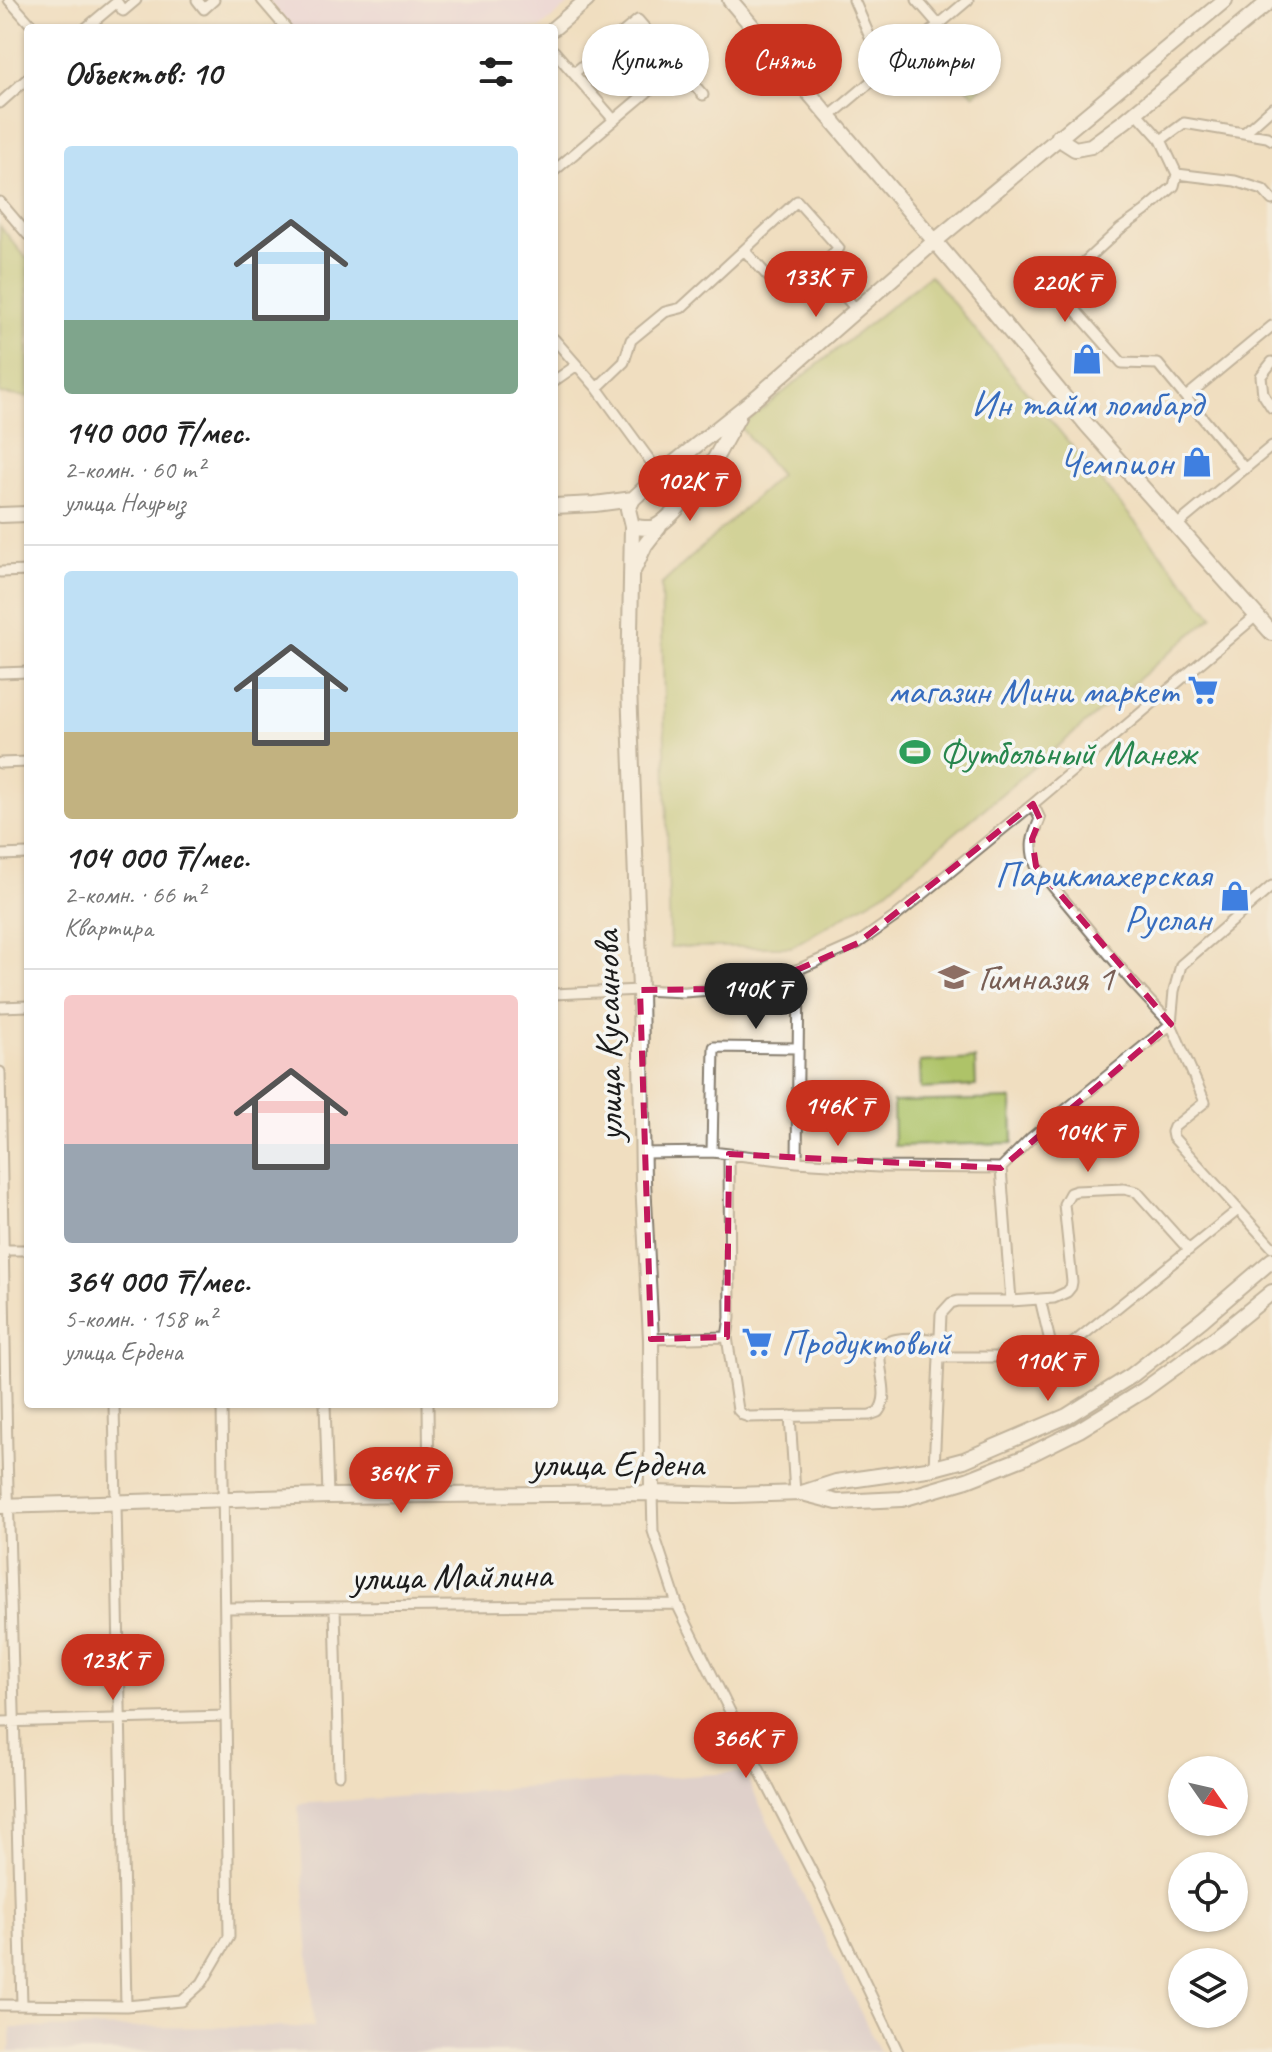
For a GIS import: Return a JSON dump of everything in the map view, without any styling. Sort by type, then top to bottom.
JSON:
[{"type":"street","points":[[9,0],[30,24]]},
{"type":"street","points":[[90,24],[116,1],[123,11],[136,0]]},
{"type":"street","points":[[197,0],[204,9],[214,0]]},
{"type":"street","points":[[262,0],[283,24]]},
{"type":"street","points":[[558,25],[587,0]]},
{"type":"street","points":[[730,0],[1087,425],[1272,633]]},
{"type":"street","points":[[854,0],[864,24]]},
{"type":"street","points":[[917,0],[938,24],[968,0]]},
{"type":"street","points":[[630,522],[628,509],[633,499],[658,476],[743,408],[1059,136],[1225,0]]},
{"type":"street","points":[[1059,136],[1075,149],[1091,146],[1271,0]]},
{"type":"street","points":[[558,55],[614,120]]},
{"type":"street","points":[[574,73],[582,66]]},
{"type":"street","points":[[0,103],[24,82]]},
{"type":"street","points":[[829,117],[858,92]]},
{"type":"street","points":[[558,168],[642,96]]},
{"type":"street","points":[[1244,133],[1272,108]]},
{"type":"street","points":[[1136,112],[1161,140],[1177,174],[1174,186],[1120,229],[1063,282],[1062,295],[1122,363],[1158,364],[1245,469]]},
{"type":"street","points":[[1161,140],[1184,123],[1272,140]]},
{"type":"street","points":[[1177,174],[1235,181],[1263,190],[1272,200]]},
{"type":"street","points":[[597,388],[624,362],[631,340],[665,312],[681,308],[797,201],[839,248],[786,296],[744,250]]},
{"type":"street","points":[[0,202],[24,230]]},
{"type":"street","points":[[818,267],[856,309]]},
{"type":"street","points":[[1186,397],[1272,326]]},
{"type":"street","points":[[558,344],[597,388],[657,470],[658,476],[672,488],[674,512]]},
{"type":"street","points":[[1272,362],[1261,376],[1263,394],[1272,408]]},
{"type":"street","points":[[558,378],[577,365]]},
{"type":"street","points":[[631,577],[645,545],[707,473],[743,408]]},
{"type":"street","points":[[1177,525],[1272,446]]},
{"type":"street","points":[[558,506],[633,499]]},
{"type":"street","points":[[595,504],[619,511],[630,522],[644,528],[659,527]]},
{"type":"street","points":[[0,515],[24,514]]},
{"type":"street","name":"улица Кусаинова","points":[[630,522],[629,686],[651,1339],[652,1493]]},
{"type":"street","points":[[0,572],[24,571]]},
{"type":"street","points":[[558,994],[724,989],[799,969],[858,943],[895,917],[1033,804],[1256,616]]},
{"type":"street","points":[[0,673],[24,672]]},
{"type":"street","points":[[0,763],[24,762]]},
{"type":"street","points":[[1033,804],[1040,819],[1032,839],[1031,852],[1036,866],[1171,1024],[1205,1102],[1174,1127],[1173,1137],[1272,1247]]},
{"type":"street","points":[[0,855],[24,854]]},
{"type":"street","points":[[643,1153],[712,1152],[878,1167],[1001,1168],[1031,1138],[1171,1024],[1174,991],[1181,965],[1272,886]]},
{"type":"street","points":[[797,1162],[799,969]]},
{"type":"street","points":[[0,1007],[24,1006]]},
{"type":"street","points":[[712,1152],[714,1047],[798,1048]]},
{"type":"street","points":[[0,1072],[5,1506],[15,1722],[22,2004]]},
{"type":"street","points":[[729,1154],[730,1318],[727,1337],[738,1410],[743,1415],[870,1415],[878,1412],[884,1399],[879,1359],[882,1345],[888,1341],[939,1339]]},
{"type":"street","points":[[1001,1168],[1011,1301]]},
{"type":"street","points":[[934,1468],[941,1314],[951,1303],[958,1301],[1054,1298],[1071,1287],[1064,1204],[1070,1193],[1124,1189],[1137,1192],[1189,1250]]},
{"type":"street","points":[[939,1357],[1039,1357],[1067,1348],[1238,1210]]},
{"type":"street","points":[[2,1250],[24,1250]]},
{"type":"street","name":"улица Ердена","points":[[5,1506],[328,1496],[798,1493],[836,1482],[934,1468],[964,1460],[1067,1416],[1131,1376],[1272,1260]]},
{"type":"street","name":"улица Ердена","points":[[798,1493],[837,1502],[902,1499],[942,1489],[1023,1458],[1079,1430],[1144,1390],[1272,1292]]},
{"type":"street","points":[[1040,1299],[1053,1354]]},
{"type":"street","points":[[651,1339],[727,1337]]},
{"type":"street","points":[[114,1408],[126,2006]]},
{"type":"street","points":[[0,2005],[126,2006],[182,2001],[202,1983],[229,1937],[222,1408]]},
{"type":"street","points":[[325,1408],[328,1496]]},
{"type":"street","points":[[428,1408],[429,1496]]},
{"type":"street","points":[[790,1416],[798,1493]]},
{"type":"street","points":[[652,1493],[653,1531],[677,1604],[817,1882],[898,2052]]},
{"type":"street","name":"улица Майлина","points":[[225,1608],[677,1604]]},
{"type":"street","points":[[335,1607],[339,1775]]},
{"type":"street","points":[[0,1722],[226,1716]]},
{"type":"highlighted area","points":[[1033,804],[1040,819],[1032,839],[1036,866],[1171,1024],[1001,1168],[729,1154],[727,1337],[651,1339],[640,990],[724,989],[799,969],[858,943]]},
{"type":"shaded area","points":[[268,0],[574,0],[546,24],[289,24]]},
{"type":"shaded area","points":[[744,1772],[880,2052],[10,2052],[11,2028],[314,2027],[298,1804]]},
{"type":"green space","points":[[0,226],[24,255],[24,397],[0,394]]},
{"type":"green space","points":[[930,275],[1213,616],[885,892],[791,947],[670,947],[661,585],[780,475],[740,427]]},
{"type":"green space","points":[[975,1059],[976,1086],[921,1089],[920,1062]]},
{"type":"green space","points":[[1012,1099],[1013,1143],[894,1146],[893,1102]]},
{"type":"place","name":"Ин тайм ломбард","points":[[1087,359]]},
{"type":"place","name":"Чемпион","points":[[1197,462]]},
{"type":"place","name":"магазин Мини маркет","points":[[1203,690]]},
{"type":"place","name":"Футбольный Манеж","points":[[915,752]]},
{"type":"place","name":"Парикмахерская Руслан","points":[[1235,896]]},
{"type":"place","name":"Гимназия 1","points":[[954,977]]},
{"type":"place","name":"Продуктовый","points":[[757,1342]]}]
